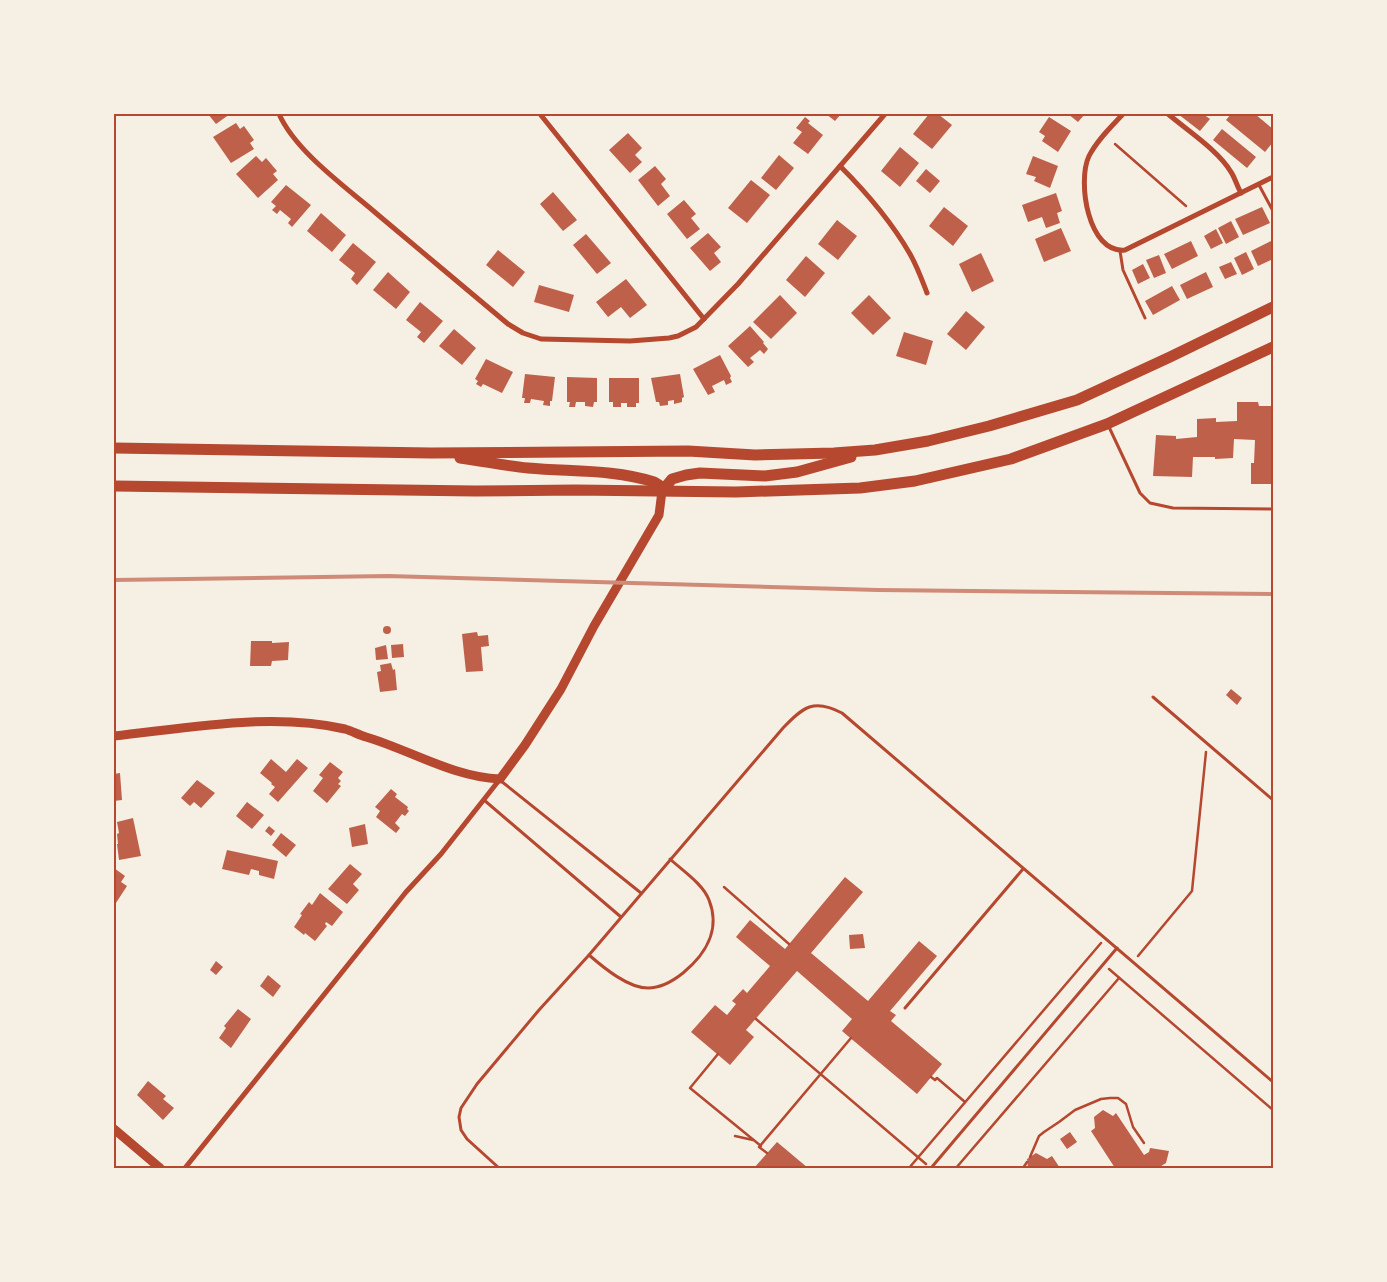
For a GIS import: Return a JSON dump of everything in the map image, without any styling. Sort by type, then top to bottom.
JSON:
[{"type":"main road","points":[[114,448],[431,453],[688,451],[755,455],[875,450],[928,441],[989,426],[1077,400],[1273,306]]},
{"type":"main road","points":[[114,486],[475,491],[791,491],[860,488],[915,481],[1011,459],[1107,424],[1273,347]]},
{"type":"main road","points":[[662,491],[672,479],[680,476],[700,473],[765,476],[797,472],[875,450]]},
{"type":"main road","points":[[431,453],[528,468],[613,473],[654,482],[659,485],[662,491]]},
{"type":"street","points":[[279,114],[299,144],[334,177],[508,324],[523,333],[541,339],[630,341],[678,336],[696,327],[738,284],[885,114]]},
{"type":"street","points":[[540,114],[704,319]]},
{"type":"street","points":[[1122,114],[1089,156],[1084,170],[1083,186],[1095,231],[1114,249],[1125,250],[1273,177]]},
{"type":"street","points":[[1168,114],[1218,156],[1232,173],[1241,193]]},
{"type":"street","points":[[840,166],[863,189],[885,216],[911,255],[927,293]]},
{"type":"street","points":[[185,1168],[375,931],[442,854],[524,745],[561,689],[594,626],[659,515],[662,491]]},
{"type":"street","points":[[114,736],[231,724],[279,722],[323,725],[379,740],[482,778],[500,779]]},
{"type":"street","points":[[114,1129],[160,1168]]},
{"type":"lane","points":[[1259,185],[1273,212]]},
{"type":"lane","points":[[1120,250],[1123,270],[1145,318]]},
{"type":"lane","points":[[1107,424],[1140,493],[1150,503],[1174,508],[1273,509]]},
{"type":"lane","points":[[1154,697],[1273,800]]},
{"type":"lane","points":[[499,1168],[467,1139],[461,1130],[461,1108],[477,1084],[789,722],[803,709],[824,704],[842,712],[1273,1082]]},
{"type":"lane","points":[[500,779],[641,893]]},
{"type":"lane","points":[[484,800],[621,916]]},
{"type":"lane","points":[[589,955],[616,976],[637,986],[647,988],[668,983],[678,977],[702,955],[707,946],[713,923],[709,900],[692,878],[670,859]]},
{"type":"lane","points":[[905,1008],[1023,869]]},
{"type":"lane","points":[[931,1168],[1117,948]]},
{"type":"path","points":[[1115,144],[1186,206]]},
{"type":"path","points":[[1133,962],[1192,891],[1207,743]]},
{"type":"path","points":[[724,887],[789,944]]},
{"type":"path","points":[[909,1168],[1106,938]]},
{"type":"path","points":[[1103,964],[1273,1110]]},
{"type":"path","points":[[956,1168],[1119,978]]},
{"type":"path","points":[[756,1018],[931,1168]]},
{"type":"path","points":[[718,1054],[690,1088],[754,1140],[768,1153],[759,1147],[851,1038]]},
{"type":"path","points":[[931,1077],[935,1080],[937,1078],[965,1102]]},
{"type":"path","points":[[1030,1157],[1039,1136],[1075,1110],[1101,1099],[1118,1098],[1126,1104],[1133,1127],[1144,1143]]},
{"type":"path","points":[[735,1136],[754,1140]]},
{"type":"path","points":[[1023,1168],[1027,1162]]},
{"type":"building","points":[[208,114],[230,114],[216,124]]},
{"type":"building","points":[[826,114],[841,114],[835,121]]},
{"type":"building","points":[[929,114],[938,114],[952,125],[932,149],[913,134]]},
{"type":"building","points":[[1068,114],[1085,114],[1078,122]]},
{"type":"building","points":[[1178,114],[1203,114],[1210,119],[1200,131]]},
{"type":"building","points":[[1231,114],[1255,114],[1273,129],[1273,142],[1265,152],[1226,120]]},
{"type":"building","points":[[805,117],[810,121],[808,123],[823,135],[808,154],[793,143],[802,132],[796,128]]},
{"type":"building","points":[[1049,117],[1071,131],[1058,152],[1042,141],[1045,136],[1039,132]]},
{"type":"building","points":[[236,123],[240,129],[244,126],[254,140],[250,143],[254,149],[231,163],[213,137]]},
{"type":"building","points":[[1222,129],[1256,157],[1247,168],[1213,140]]},
{"type":"building","points":[[628,133],[642,148],[635,155],[642,162],[630,173],[609,150]]},
{"type":"building","points":[[900,147],[919,163],[900,187],[881,171]]},
{"type":"building","points":[[779,155],[794,168],[776,190],[761,178]]},
{"type":"building","points":[[256,156],[262,162],[266,158],[277,171],[273,174],[278,180],[258,198],[236,174]]},
{"type":"building","points":[[1033,156],[1058,166],[1050,188],[1034,181],[1036,177],[1026,174]]},
{"type":"building","points":[[655,166],[666,179],[661,184],[670,196],[658,206],[638,180]]},
{"type":"building","points":[[926,169],[940,181],[930,193],[916,181]]},
{"type":"building","points":[[751,180],[770,195],[747,223],[728,208]]},
{"type":"building","points":[[286,185],[311,205],[292,227],[288,223],[291,219],[280,210],[277,214],[272,210],[276,206],[271,202]]},
{"type":"building","points":[[553,192],[577,220],[563,231],[540,204]]},
{"type":"building","points":[[1056,193],[1062,211],[1057,213],[1060,223],[1046,228],[1042,217],[1028,222],[1022,205]]},
{"type":"building","points":[[684,200],[696,214],[691,218],[700,229],[687,239],[667,214]]},
{"type":"building","points":[[944,207],[968,226],[953,246],[929,226]]},
{"type":"building","points":[[1262,207],[1270,223],[1243,235],[1235,219]]},
{"type":"building","points":[[321,213],[346,235],[332,252],[307,231]]},
{"type":"building","points":[[837,220],[857,236],[838,260],[818,244]]},
{"type":"building","points":[[1231,221],[1239,237],[1226,244],[1218,228]]},
{"type":"building","points":[[1061,228],[1071,251],[1044,262],[1035,239]]},
{"type":"building","points":[[1216,229],[1223,243],[1211,249],[1204,236]]},
{"type":"building","points":[[708,233],[721,247],[714,253],[721,262],[710,271],[690,248]]},
{"type":"building","points":[[586,234],[611,263],[597,274],[573,245]]},
{"type":"building","points":[[1273,240],[1273,259],[1258,266],[1251,251]]},
{"type":"building","points":[[1191,241],[1198,256],[1172,269],[1164,254]]},
{"type":"building","points":[[353,243],[376,262],[357,285],[351,279],[355,273],[339,260]]},
{"type":"building","points":[[498,250],[525,272],[513,287],[486,265]]},
{"type":"building","points":[[1246,252],[1254,269],[1242,275],[1234,258]]},
{"type":"building","points":[[981,253],[994,281],[972,292],[959,264]]},
{"type":"building","points":[[1159,255],[1166,273],[1154,278],[1146,260]]},
{"type":"building","points":[[806,256],[825,273],[805,297],[786,280]]},
{"type":"building","points":[[1231,262],[1237,274],[1225,279],[1219,267]]},
{"type":"building","points":[[1143,264],[1150,278],[1138,284],[1132,270]]},
{"type":"building","points":[[388,272],[410,292],[396,309],[373,290]]},
{"type":"building","points":[[1206,272],[1213,287],[1187,299],[1180,285]]},
{"type":"building","points":[[626,279],[647,305],[630,318],[621,307],[608,317],[596,302]]},
{"type":"building","points":[[539,285],[574,295],[569,312],[534,302]]},
{"type":"building","points":[[1172,286],[1180,300],[1153,315],[1145,301]]},
{"type":"building","points":[[780,295],[797,313],[771,339],[753,322]]},
{"type":"building","points":[[869,295],[891,318],[873,335],[851,313]]},
{"type":"building","points":[[420,302],[443,321],[424,343],[417,337],[421,332],[406,320]]},
{"type":"building","points":[[966,311],[985,327],[966,350],[947,334]]},
{"type":"building","points":[[750,326],[768,349],[764,354],[760,350],[750,358],[754,362],[748,367],[728,346]]},
{"type":"building","points":[[454,329],[476,348],[462,365],[439,346]]},
{"type":"building","points":[[904,332],[933,341],[926,365],[896,356]]},
{"type":"building","points":[[720,355],[731,376],[732,382],[726,385],[724,380],[712,386],[715,392],[708,395],[693,369]]},
{"type":"building","points":[[486,359],[513,372],[502,393],[483,384],[481,387],[476,384],[478,381],[475,379]]},
{"type":"building","points":[[525,374],[555,377],[550,406],[543,405],[544,401],[531,399],[530,403],[524,403],[525,398],[522,398]]},
{"type":"building","points":[[680,374],[684,397],[682,402],[674,404],[674,400],[668,401],[668,405],[660,406],[659,402],[656,402],[651,378]]},
{"type":"building","points":[[567,377],[597,378],[597,402],[594,402],[593,407],[585,406],[585,402],[576,402],[575,407],[569,407],[570,402],[567,402]]},
{"type":"building","points":[[609,378],[639,378],[639,403],[636,403],[636,407],[627,407],[627,403],[621,403],[621,407],[613,407],[613,402],[609,402]]},
{"type":"building","points":[[1237,402],[1258,402],[1259,406],[1273,406],[1273,484],[1251,484],[1251,463],[1254,463],[1255,440],[1234,439],[1233,458],[1193,457],[1192,477],[1153,476],[1156,435],[1176,436],[1176,439],[1197,437],[1197,419],[1216,418],[1216,422],[1237,421]]},
{"type":"building","points":[[387,626],[391,630],[387,634],[383,630]]},
{"type":"building","points":[[477,632],[478,636],[488,635],[489,646],[481,647],[483,671],[466,672],[462,634]]},
{"type":"building","points":[[251,641],[289,642],[288,660],[272,661],[271,666],[250,666]]},
{"type":"building","points":[[403,644],[404,657],[392,658],[391,645]]},
{"type":"building","points":[[386,645],[388,659],[376,660],[375,648]]},
{"type":"building","points":[[391,663],[393,670],[395,669],[397,690],[380,692],[377,672],[381,671],[380,665]]},
{"type":"building","points":[[1231,689],[1242,698],[1237,705],[1226,695]]},
{"type":"building","points":[[271,759],[286,772],[297,759],[308,768],[278,802],[269,794],[275,787],[260,773]]},
{"type":"building","points":[[330,762],[343,772],[338,778],[341,781],[338,784],[341,786],[327,803],[313,791],[323,778],[319,775]]},
{"type":"building","points":[[120,773],[122,800],[114,801],[114,774]]},
{"type":"building","points":[[197,780],[215,793],[201,808],[194,802],[190,806],[181,798]]},
{"type":"building","points":[[391,789],[397,794],[395,797],[408,807],[409,811],[405,816],[402,814],[395,823],[400,828],[396,833],[376,817],[380,811],[375,807]]},
{"type":"building","points":[[247,802],[264,815],[252,829],[236,816]]},
{"type":"building","points":[[133,818],[141,856],[119,860],[117,822]]},
{"type":"building","points":[[365,824],[368,844],[352,847],[349,828]]},
{"type":"building","points":[[269,826],[275,831],[271,836],[265,831]]},
{"type":"building","points":[[281,833],[296,845],[286,857],[272,845]]},
{"type":"building","points":[[227,850],[278,861],[274,879],[259,875],[259,871],[251,869],[249,875],[222,869]]},
{"type":"building","points":[[350,864],[362,874],[353,884],[359,890],[347,904],[328,889]]},
{"type":"building","points":[[114,868],[125,876],[121,882],[127,886],[114,906]]},
{"type":"building","points":[[845,877],[863,892],[811,953],[868,1001],[919,941],[937,956],[890,1011],[896,1015],[891,1021],[942,1064],[917,1094],[842,1031],[852,1019],[797,971],[746,1030],[754,1037],[730,1065],[691,1032],[715,1005],[727,1015],[736,1004],[732,1001],[743,989],[747,993],[770,966],[736,937],[750,920],[785,949]]},
{"type":"building","points":[[320,893],[343,912],[332,926],[326,922],[327,926],[315,941],[294,927],[302,915],[300,914],[309,902],[312,905]]},
{"type":"building","points":[[863,934],[865,948],[850,949],[849,935]]},
{"type":"building","points":[[216,961],[223,967],[216,975],[210,970]]},
{"type":"building","points":[[268,975],[281,986],[273,997],[260,986]]},
{"type":"building","points":[[238,1009],[251,1019],[231,1048],[219,1038],[226,1028],[224,1026]]},
{"type":"building","points":[[148,1081],[166,1096],[163,1099],[174,1108],[163,1120],[137,1095]]},
{"type":"building","points":[[1103,1110],[1113,1116],[1116,1113],[1144,1155],[1149,1152],[1150,1148],[1169,1151],[1166,1163],[1158,1168],[1115,1168],[1091,1131],[1095,1128],[1094,1117]]},
{"type":"building","points":[[1070,1132],[1077,1142],[1067,1149],[1060,1139]]},
{"type":"building","points":[[777,1142],[808,1168],[754,1168]]},
{"type":"building","points":[[1036,1153],[1047,1159],[1052,1156],[1060,1168],[1028,1168],[1027,1159]]},
{"type":"railway","points":[[114,580],[388,576],[878,590],[1273,594]]}]
